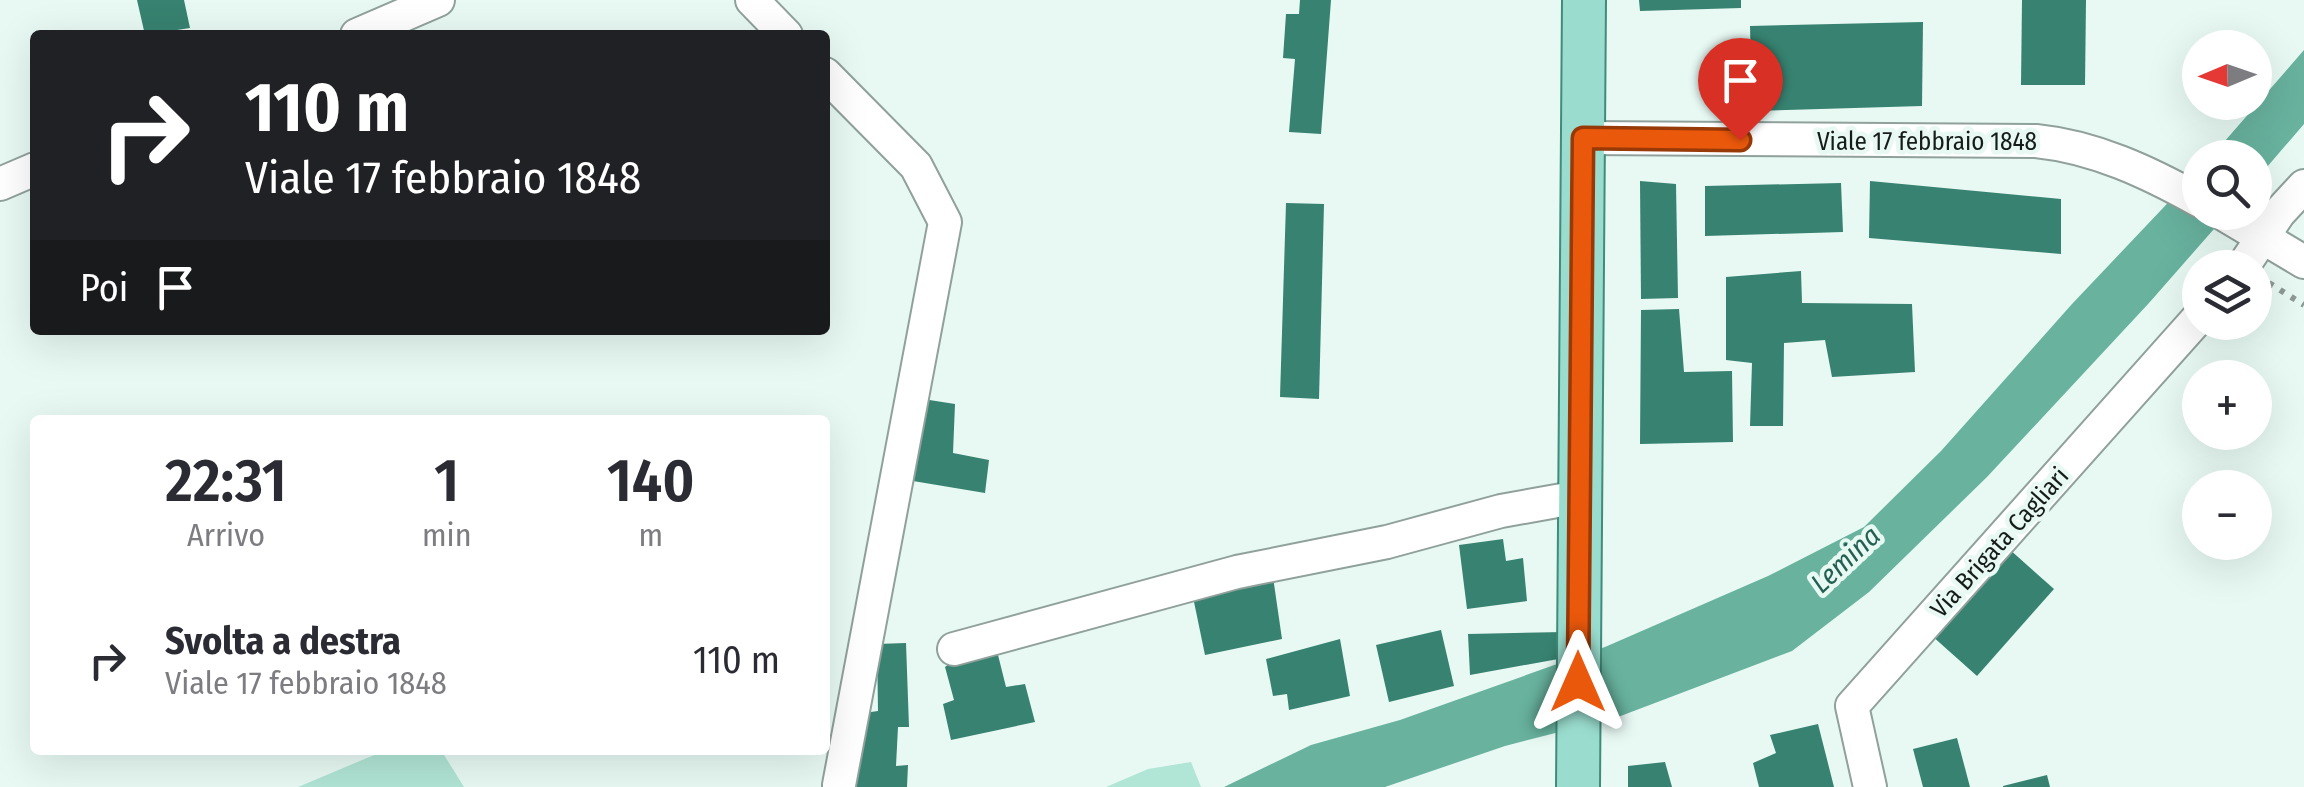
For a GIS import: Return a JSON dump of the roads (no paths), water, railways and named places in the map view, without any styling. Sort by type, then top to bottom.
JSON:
[{"type":"main road","points":[[1578,768],[1584,0]]},
{"type":"street","points":[[369,30],[438,0]]},
{"type":"street","points":[[752,0],[781,30]]},
{"type":"street","points":[[830,79],[916,166],[945,222],[839,785]]},
{"type":"street","name":"Viale 17 febbraio 1848","points":[[1583,138],[2036,140],[2099,153],[2182,191]]},
{"type":"street","points":[[0,184],[30,171]]},
{"type":"street","points":[[2272,215],[2279,213],[2304,186]]},
{"type":"street","points":[[2251,230],[2304,262]]},
{"type":"street","name":"Via Brigata Cagliari","points":[[1870,787],[1852,706],[2182,336]]},
{"type":"street","points":[[954,648],[1237,572],[1388,542],[1501,511],[1579,497]]},
{"type":"water","points":[[2304,50],[2304,124],[2272,161],[2272,140],[2226,140],[2243,120],[2272,120],[2272,87]]},
{"type":"water","name":"Lemina","points":[[2182,188],[2182,230],[2213,230],[2196,250],[2182,250],[2182,265],[1987,477],[1869,592],[1792,651],[1618,717],[1505,746],[1385,787],[1224,787],[1311,745],[1400,720],[1605,647],[1768,576],[1864,527],[1941,451]]}]
